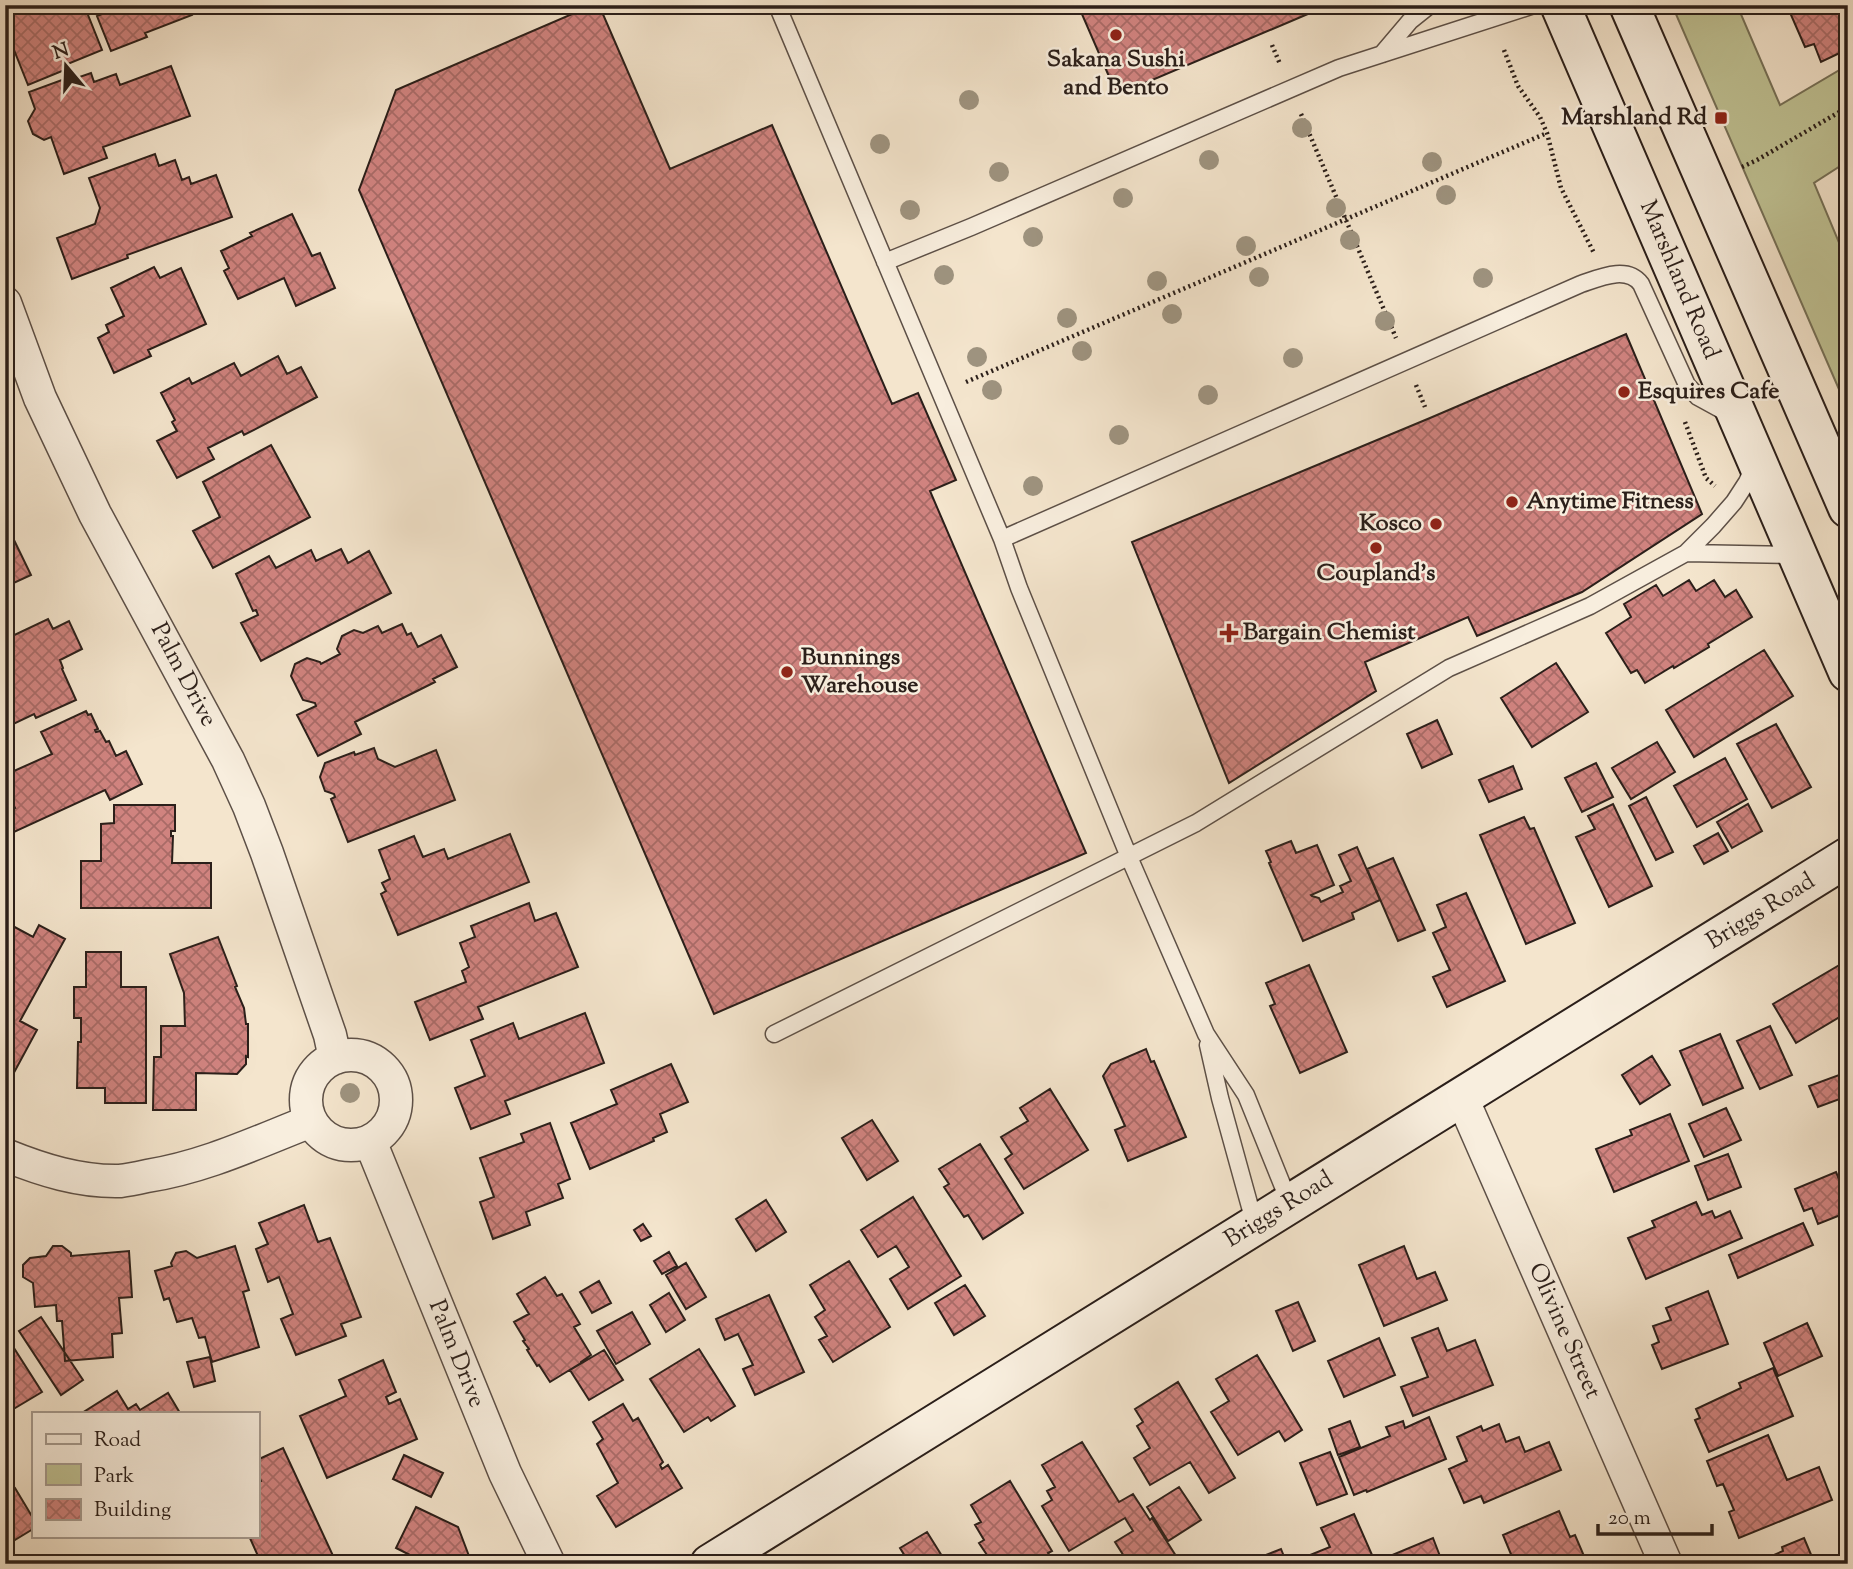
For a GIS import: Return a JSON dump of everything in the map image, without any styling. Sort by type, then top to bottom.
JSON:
[{"type":"main road","name":"Marshland Road","points":[[1560,5],[1848,672]]},
{"type":"main road","points":[[1629,5],[1848,508]]},
{"type":"main road","name":"Briggs Road","points":[[710,1564],[1848,857]]},
{"type":"street","name":"Palm Drive","points":[[5,303],[40,398],[95,514],[228,760],[249,806],[330,1035],[335,1058]]},
{"type":"street","points":[[351,1054],[366,1057],[390,1076],[396,1090],[392,1120],[382,1133],[370,1141],[356,1145],[330,1140],[319,1132],[311,1121],[306,1106],[306,1091],[312,1077],[322,1065],[351,1054]]},
{"type":"street","name":"Olivine Street","points":[[1462,1098],[1666,1564]]},
{"type":"street","points":[[5,1155],[39,1168],[78,1178],[121,1181],[163,1174],[212,1161],[311,1121]]},
{"type":"street","name":"Palm Drive","points":[[370,1141],[505,1473],[549,1564]]},
{"type":"lane","points":[[777,5],[1002,539],[1024,601],[1129,857],[1206,1034],[1246,1095],[1290,1204]]},
{"type":"lane","points":[[1382,54],[1410,21],[1430,5]]},
{"type":"lane","points":[[885,261],[1339,68],[1534,5]]},
{"type":"lane","points":[[1002,539],[1543,300],[1604,276],[1627,274],[1638,280],[1687,385],[1698,397],[1740,420]]},
{"type":"lane","points":[[774,1034],[1196,823],[1449,668],[1590,606],[1686,553],[1734,502],[1757,461]]},
{"type":"lane","points":[[1686,553],[1797,555]]},
{"type":"lane","points":[[1206,1034],[1220,1098],[1255,1225]]},
{"type":"path","points":[[1272,46],[1425,407]]},
{"type":"path","points":[[1504,50],[1518,86],[1540,117],[1547,133],[1561,188],[1604,276]]},
{"type":"path","points":[[1707,185],[1757,160],[1848,107]]},
{"type":"path","points":[[940,393],[1547,133]]},
{"type":"green space","points":[[1672,5],[1737,5],[1780,105],[1848,65],[1848,161],[1814,183],[1848,264],[1848,410]]},
{"type":"building","points":[[5,5],[32,5],[35,11],[45,7],[47,13],[68,5],[84,5],[102,50],[65,65],[67,69],[28,85],[10,40],[5,39]]},
{"type":"building","points":[[125,5],[188,5],[192,15],[145,33],[147,37],[111,51],[97,16]]},
{"type":"building","name":"Bunnings Warehouse","points":[[593,5],[599,5],[670,169],[772,125],[892,404],[918,393],[956,480],[930,491],[1086,853],[714,1014],[359,190],[396,90]]},
{"type":"building","points":[[1078,5],[1329,5],[1117,95]]},
{"type":"building","points":[[1795,5],[1848,5],[1848,49],[1821,62],[1814,44],[1805,47],[1788,8]]},
{"type":"building","points":[[171,66],[190,116],[103,147],[107,158],[64,174],[51,137],[44,140],[33,134],[28,121],[35,109],[29,92],[70,77],[71,80],[91,73],[94,82],[116,74],[120,85]]},
{"type":"building","points":[[155,154],[159,166],[175,160],[182,180],[189,177],[191,184],[216,175],[232,217],[127,255],[128,258],[72,279],[57,238],[95,224],[100,208],[89,178]]},
{"type":"building","points":[[292,214],[312,256],[320,253],[335,288],[296,306],[284,278],[238,299],[224,271],[229,268],[221,251],[252,236],[250,233]]},
{"type":"building","points":[[154,267],[160,278],[181,268],[206,324],[148,350],[151,356],[114,373],[98,338],[109,332],[106,325],[124,316],[111,288]]},
{"type":"building","points":[[1626,334],[1702,514],[1582,592],[1477,636],[1468,617],[1365,662],[1376,691],[1229,783],[1132,542]]},
{"type":"building","points":[[278,356],[287,374],[301,367],[317,397],[244,435],[242,431],[208,448],[214,459],[177,478],[157,441],[177,431],[172,422],[175,420],[161,393],[189,378],[192,384],[234,363],[241,376]]},
{"type":"building","points":[[271,445],[310,517],[213,568],[193,531],[220,517],[203,482]]},
{"type":"building","points":[[14,540],[31,575],[5,587],[5,544]]},
{"type":"building","points":[[341,549],[348,563],[369,551],[391,593],[261,661],[241,623],[258,615],[256,610],[253,611],[236,574],[269,556],[276,568],[311,550],[316,561]]},
{"type":"building","points":[[1689,580],[1696,591],[1714,580],[1725,597],[1736,590],[1752,617],[1708,644],[1709,647],[1645,683],[1637,670],[1631,673],[1606,633],[1631,617],[1624,604],[1656,585],[1663,596]]},
{"type":"building","points":[[48,619],[53,629],[69,621],[82,649],[60,660],[76,700],[36,718],[34,714],[5,728],[5,654],[14,650],[8,638]]},
{"type":"building","points":[[402,624],[407,635],[411,633],[418,647],[441,635],[457,667],[433,679],[435,682],[355,722],[361,734],[318,756],[297,715],[316,706],[315,703],[303,700],[291,676],[295,664],[307,658],[321,664],[340,654],[337,649],[342,636],[354,630],[363,633],[378,626],[382,633]]},
{"type":"building","points":[[1764,650],[1793,696],[1694,757],[1666,710]]},
{"type":"building","points":[[1556,663],[1588,712],[1532,747],[1501,698]]},
{"type":"building","points":[[86,711],[88,715],[91,714],[98,729],[96,732],[100,731],[106,742],[109,741],[116,756],[126,751],[142,784],[110,800],[105,790],[14,832],[5,812],[15,808],[5,788],[5,775],[52,754],[41,732]]},
{"type":"building","points":[[1437,720],[1452,754],[1422,768],[1407,734]]},
{"type":"building","points":[[1776,724],[1811,787],[1772,808],[1737,744]]},
{"type":"building","points":[[1657,742],[1675,772],[1631,799],[1612,768]]},
{"type":"building","points":[[374,748],[378,759],[395,767],[436,750],[455,800],[348,842],[331,799],[335,797],[334,794],[325,791],[320,777],[325,763]]},
{"type":"building","points":[[1725,758],[1747,799],[1697,827],[1674,786]]},
{"type":"building","points":[[1596,763],[1613,797],[1582,812],[1565,778]]},
{"type":"building","points":[[1513,766],[1522,789],[1489,802],[1479,780]]},
{"type":"building","points":[[1646,797],[1673,852],[1656,860],[1629,806]]},
{"type":"building","points":[[1613,804],[1652,886],[1609,907],[1576,837],[1595,829],[1588,816]]},
{"type":"building","points":[[1748,804],[1762,831],[1732,848],[1717,822]]},
{"type":"building","points":[[114,805],[175,805],[175,831],[171,831],[172,863],[211,863],[211,908],[81,908],[81,861],[101,861],[101,824],[114,823]]},
{"type":"building","points":[[1524,817],[1530,829],[1534,828],[1575,923],[1526,944],[1480,835]]},
{"type":"building","points":[[1718,833],[1728,851],[1704,864],[1694,846]]},
{"type":"building","points":[[510,834],[529,882],[398,935],[381,894],[386,891],[382,883],[390,879],[379,850],[414,836],[423,857],[444,849],[448,859]]},
{"type":"building","points":[[1291,841],[1296,853],[1317,845],[1334,885],[1311,895],[1319,898],[1321,902],[1343,892],[1340,886],[1351,881],[1339,855],[1357,847],[1380,900],[1352,913],[1354,919],[1303,941],[1266,851]]},
{"type":"building","points":[[1393,858],[1425,930],[1398,941],[1367,869]]},
{"type":"building","points":[[1466,893],[1505,981],[1447,1007],[1433,977],[1450,970],[1433,933],[1446,927],[1437,905]]},
{"type":"building","points":[[529,903],[535,921],[556,913],[578,967],[478,1007],[483,1019],[430,1040],[415,1002],[466,982],[462,971],[469,967],[460,943],[475,937],[471,926]]},
{"type":"building","points":[[9,924],[33,937],[39,925],[65,939],[20,1021],[37,1030],[10,1080],[5,1078],[5,930]]},
{"type":"building","points":[[218,937],[248,1024],[246,1064],[237,1074],[196,1073],[196,1110],[153,1110],[154,1057],[161,1057],[161,1026],[185,1026],[184,993],[170,954]]},
{"type":"building","points":[[86,952],[121,952],[121,987],[146,987],[146,1103],[105,1103],[105,1088],[77,1088],[81,1018],[74,1018],[74,987],[86,987]]},
{"type":"building","points":[[1848,960],[1848,1012],[1796,1043],[1773,1004]]},
{"type":"building","points":[[1309,965],[1347,1052],[1300,1073],[1270,1006],[1275,1004],[1266,983]]},
{"type":"building","points":[[585,1013],[604,1063],[505,1101],[510,1114],[471,1129],[455,1088],[485,1076],[471,1040],[513,1023],[519,1039]]},
{"type":"building","points":[[1770,1026],[1792,1075],[1760,1089],[1737,1041]]},
{"type":"building","points":[[1720,1034],[1743,1088],[1703,1105],[1680,1051]]},
{"type":"building","points":[[1146,1049],[1151,1062],[1154,1061],[1186,1137],[1128,1161],[1115,1130],[1125,1126],[1103,1076],[1111,1064]]},
{"type":"building","points":[[1652,1056],[1670,1085],[1640,1104],[1622,1075]]},
{"type":"building","points":[[671,1064],[688,1102],[660,1114],[667,1132],[653,1138],[654,1141],[590,1169],[571,1123],[617,1104],[611,1090]]},
{"type":"building","points":[[1839,1075],[1840,1079],[1844,1077],[1848,1086],[1848,1096],[1818,1107],[1809,1086]]},
{"type":"building","points":[[1050,1089],[1088,1150],[1024,1189],[1005,1159],[1012,1154],[1001,1137],[1028,1121],[1020,1108]]},
{"type":"building","points":[[1726,1108],[1741,1140],[1704,1157],[1689,1124]]},
{"type":"building","points":[[1670,1114],[1689,1161],[1614,1192],[1596,1149],[1632,1135],[1630,1130]]},
{"type":"building","points":[[872,1120],[898,1161],[867,1180],[842,1138]]},
{"type":"building","points":[[550,1123],[570,1179],[558,1184],[563,1198],[526,1212],[530,1225],[493,1239],[480,1202],[494,1197],[480,1158],[524,1142],[521,1134]]},
{"type":"building","points":[[980,1144],[1023,1213],[983,1239],[968,1215],[964,1217],[944,1187],[949,1184],[939,1169]]},
{"type":"building","points":[[1728,1154],[1741,1187],[1708,1200],[1695,1166]]},
{"type":"building","points":[[1836,1172],[1848,1201],[1848,1212],[1818,1224],[1812,1208],[1804,1211],[1795,1189]]},
{"type":"building","points":[[913,1197],[961,1276],[908,1309],[890,1279],[909,1267],[896,1246],[878,1257],[861,1230]]},
{"type":"building","points":[[766,1200],[786,1232],[756,1251],[736,1219]]},
{"type":"building","points":[[1696,1202],[1702,1215],[1712,1211],[1715,1218],[1730,1211],[1742,1238],[1646,1279],[1628,1238],[1655,1227],[1652,1221]]},
{"type":"building","points":[[304,1205],[318,1242],[330,1238],[361,1317],[341,1324],[346,1336],[296,1355],[281,1319],[293,1314],[279,1277],[268,1282],[256,1249],[268,1244],[259,1223]]},
{"type":"building","points":[[1803,1223],[1813,1245],[1738,1278],[1729,1255]]},
{"type":"building","points":[[643,1224],[651,1236],[641,1241],[634,1230]]},
{"type":"building","points":[[53,1246],[62,1246],[71,1256],[129,1251],[132,1297],[119,1298],[122,1333],[112,1334],[113,1357],[65,1361],[62,1321],[57,1321],[56,1305],[35,1307],[33,1283],[23,1277],[23,1265],[30,1258],[46,1256]]},
{"type":"building","points":[[235,1246],[249,1290],[243,1292],[259,1347],[212,1362],[205,1337],[199,1338],[192,1318],[177,1322],[169,1298],[164,1300],[155,1271],[172,1266],[176,1253],[186,1251],[197,1258]]},
{"type":"building","points":[[1404,1246],[1417,1279],[1435,1272],[1447,1300],[1384,1326],[1359,1265]]},
{"type":"building","points":[[669,1252],[677,1266],[662,1274],[654,1261]]},
{"type":"building","points":[[849,1261],[890,1327],[833,1362],[819,1340],[827,1336],[815,1317],[825,1310],[810,1285]]},
{"type":"building","points":[[686,1263],[706,1297],[686,1309],[666,1275]]},
{"type":"building","points":[[545,1277],[557,1296],[562,1294],[580,1324],[574,1327],[591,1355],[550,1382],[527,1350],[529,1349],[523,1341],[525,1340],[514,1322],[529,1314],[517,1294]]},
{"type":"building","points":[[599,1281],[611,1303],[592,1313],[580,1292]]},
{"type":"building","points":[[965,1285],[985,1316],[954,1335],[935,1303]]},
{"type":"building","points":[[1708,1291],[1728,1344],[1662,1369],[1652,1345],[1659,1342],[1653,1326],[1671,1320],[1666,1308]]},
{"type":"building","points":[[669,1293],[685,1320],[666,1332],[650,1305]]},
{"type":"building","points":[[769,1295],[804,1372],[755,1395],[743,1369],[753,1365],[738,1334],[725,1340],[716,1319]]},
{"type":"building","points":[[1298,1302],[1315,1341],[1293,1351],[1276,1311]]},
{"type":"building","points":[[632,1312],[650,1344],[616,1364],[597,1331]]},
{"type":"building","points":[[41,1317],[83,1380],[61,1395],[19,1331]]},
{"type":"building","points":[[1807,1323],[1822,1356],[1778,1376],[1764,1343]]},
{"type":"building","points":[[1438,1328],[1447,1351],[1475,1340],[1493,1385],[1413,1416],[1401,1387],[1428,1377],[1412,1338]]},
{"type":"building","points":[[5,1334],[42,1392],[5,1414]]},
{"type":"building","points":[[1379,1338],[1395,1375],[1344,1397],[1328,1361]]},
{"type":"building","points":[[699,1349],[735,1406],[711,1421],[708,1417],[684,1432],[650,1379]]},
{"type":"building","points":[[604,1350],[623,1380],[589,1400],[570,1370]]},
{"type":"building","points":[[1257,1355],[1302,1430],[1285,1441],[1279,1431],[1238,1455],[1211,1412],[1229,1401],[1216,1379]]},
{"type":"building","points":[[210,1357],[215,1381],[194,1387],[187,1362]]},
{"type":"building","points":[[383,1360],[396,1392],[386,1397],[389,1404],[400,1399],[417,1439],[327,1478],[300,1416],[346,1396],[339,1380]]},
{"type":"building","points":[[1773,1368],[1793,1416],[1709,1452],[1695,1420],[1700,1418],[1696,1409],[1741,1388],[1739,1383]]},
{"type":"building","points":[[1178,1382],[1235,1478],[1209,1493],[1190,1462],[1150,1485],[1134,1458],[1150,1448],[1137,1426],[1143,1422],[1135,1409]]},
{"type":"building","points":[[117,1391],[128,1409],[136,1404],[140,1410],[168,1393],[179,1412],[84,1412]]},
{"type":"building","points":[[623,1404],[633,1421],[638,1418],[663,1462],[660,1465],[662,1469],[668,1465],[682,1488],[616,1527],[597,1496],[618,1483],[597,1444],[603,1439],[593,1422]]},
{"type":"building","points":[[1429,1417],[1446,1459],[1354,1495],[1339,1457],[1390,1436],[1386,1427],[1403,1421],[1405,1428]]},
{"type":"building","points":[[1350,1421],[1360,1447],[1338,1455],[1329,1429]]},
{"type":"building","points":[[1499,1424],[1506,1442],[1519,1437],[1525,1452],[1549,1442],[1561,1470],[1484,1503],[1481,1496],[1464,1503],[1449,1469],[1467,1461],[1457,1437],[1481,1426],[1483,1431]]},
{"type":"building","points":[[1768,1435],[1787,1480],[1819,1467],[1832,1500],[1739,1538],[1729,1512],[1734,1510],[1723,1484],[1717,1486],[1707,1461]]},
{"type":"building","points":[[1082,1442],[1119,1502],[1133,1494],[1176,1556],[1163,1564],[1129,1564],[1115,1542],[1133,1531],[1125,1518],[1069,1551],[1042,1506],[1052,1500],[1047,1491],[1055,1487],[1042,1465]]},
{"type":"building","points":[[283,1448],[335,1560],[327,1564],[265,1564],[261,1555],[258,1556],[250,1538],[259,1538],[259,1459]]},
{"type":"building","points":[[1330,1452],[1347,1494],[1317,1505],[1300,1463]]},
{"type":"building","points":[[404,1455],[443,1473],[431,1497],[393,1479]]},
{"type":"building","points":[[1010,1481],[1052,1551],[1048,1553],[1055,1564],[982,1563],[989,1558],[979,1543],[984,1540],[975,1525],[981,1522],[971,1505]]},
{"type":"building","points":[[1179,1487],[1201,1520],[1168,1541],[1147,1507]]},
{"type":"building","points":[[15,1488],[32,1516],[32,1530],[5,1546],[5,1494]]},
{"type":"building","points":[[416,1507],[458,1527],[472,1564],[423,1564],[396,1548]]},
{"type":"building","points":[[1559,1511],[1570,1537],[1575,1535],[1587,1563],[1515,1564],[1503,1535]]},
{"type":"building","points":[[1354,1514],[1376,1564],[1314,1564],[1310,1555],[1330,1547],[1321,1528]]},
{"type":"building","points":[[927,1532],[947,1564],[903,1564],[908,1561],[900,1548]]},
{"type":"building","points":[[1433,1538],[1443,1564],[1388,1564],[1385,1558]]},
{"type":"building","points":[[1804,1538],[1815,1564],[1759,1564],[1758,1562],[1783,1551],[1782,1547]]},
{"type":"building","points":[[1281,1549],[1287,1564],[1248,1562]]},
{"type":"place","name":"Sakana Sushi and Bento","points":[[1116,35]]},
{"type":"place","name":"Marshland Rd","points":[[1721,118]]},
{"type":"place","name":"Esquires Cafe","points":[[1624,392]]},
{"type":"place","name":"Anytime Fitness","points":[[1512,502]]},
{"type":"place","name":"Kosco","points":[[1436,524]]},
{"type":"place","name":"Coupland's","points":[[1376,548]]},
{"type":"place","name":"Bargain Chemist","points":[[1229,633]]},
{"type":"place","name":"Bunnings Warehouse","points":[[787,672]]}]
